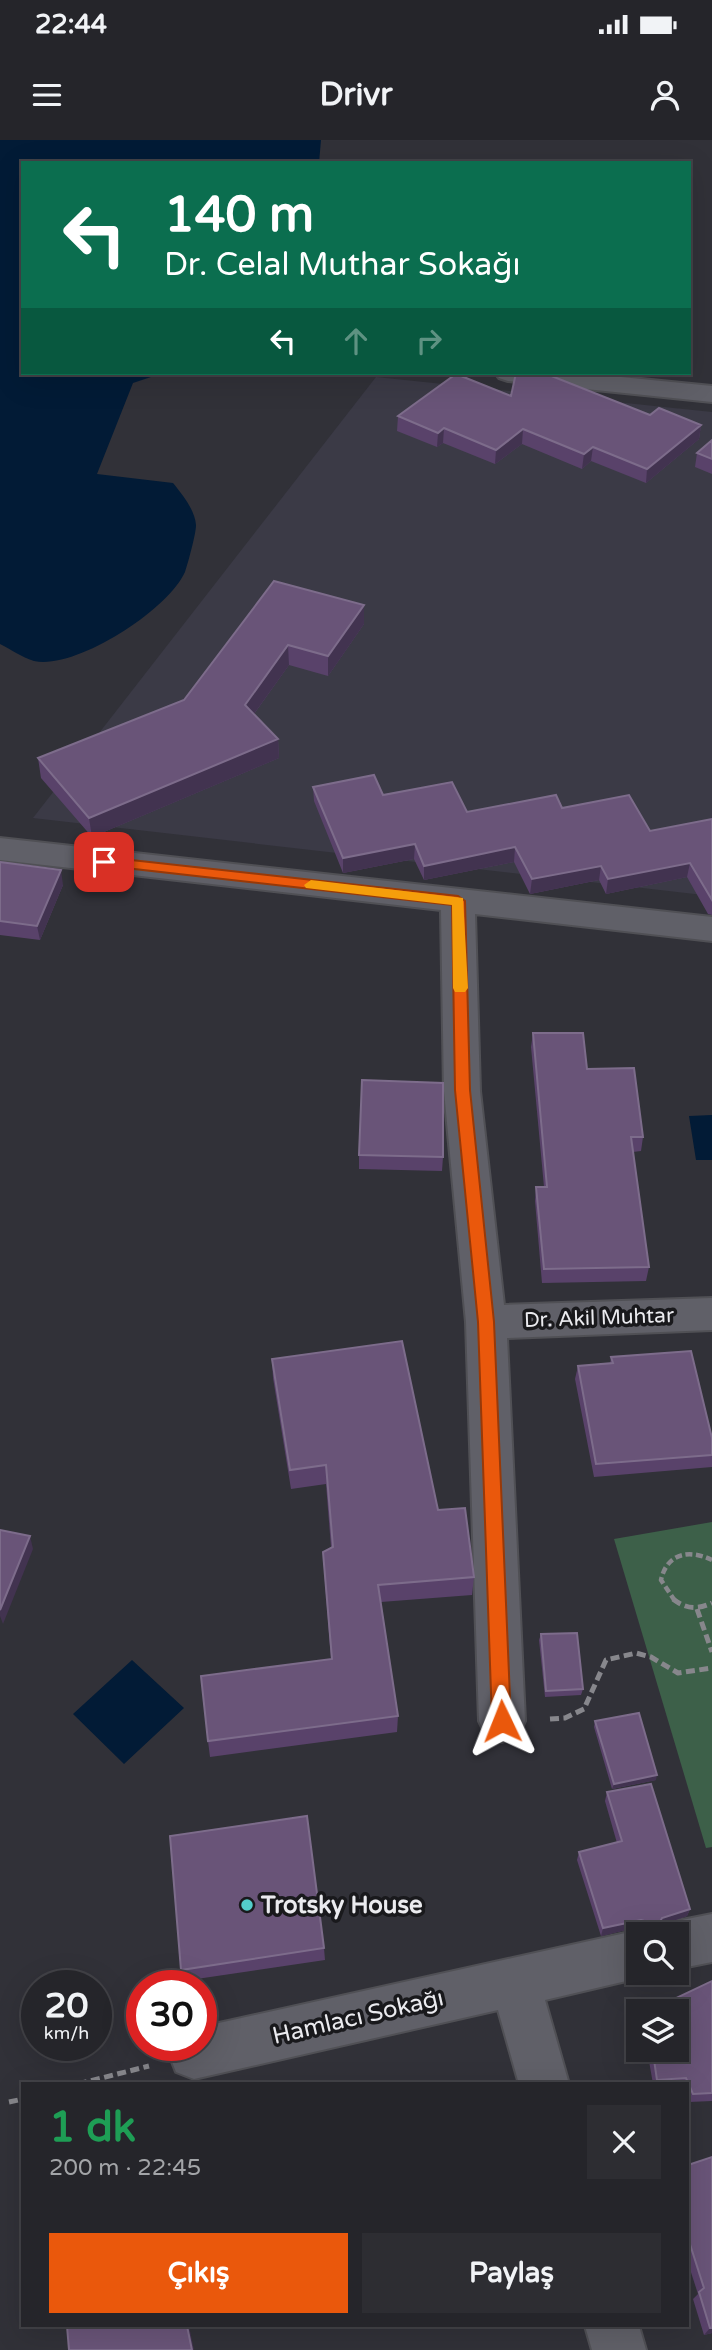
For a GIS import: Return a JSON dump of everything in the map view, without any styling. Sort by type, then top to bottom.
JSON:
[{"type":"street","points":[[551,375],[660,380],[712,394]]},
{"type":"street","points":[[0,849],[712,929]]},
{"type":"street","points":[[458,901],[463,1090],[486,1322],[502,1721]]},
{"type":"street","name":"Dr. Akil Muhtar","points":[[486,1322],[712,1314]]},
{"type":"street","points":[[689,1943],[712,1938]]},
{"type":"street","name":"Hamlacı Sokağı","points":[[217,2049],[626,1957]]},
{"type":"street","points":[[515,1981],[543,2082]]},
{"type":"street","points":[[612,2327],[619,2350]]},
{"type":"path","points":[[712,1560],[691,1552],[682,1553],[672,1557],[662,1571],[661,1580],[677,1604],[697,1609],[712,1603]]},
{"type":"path","points":[[697,1609],[712,1652]]},
{"type":"path","points":[[502,1721],[568,1719],[580,1714],[590,1703],[606,1660],[622,1653],[643,1652],[678,1673],[712,1668]]},
{"type":"path","points":[[86,2082],[167,2061]]},
{"type":"path","points":[[9,2102],[21,2099]]},
{"type":"shaded area","points":[[376,377],[712,412],[712,896],[33,818]]},
{"type":"green space","points":[[712,1522],[712,1847],[706,1848],[614,1539]]},
{"type":"water","points":[[0,140],[321,140],[319,161],[21,161],[21,375],[152,375],[133,383],[97,474],[173,483],[191,508],[196,525],[185,572],[175,587],[141,619],[119,634],[96,647],[52,661],[30,660],[0,644]]},
{"type":"water","points":[[712,1115],[712,1160],[696,1160],[689,1116]]},
{"type":"water","points":[[132,1660],[184,1708],[124,1764],[73,1714]]},
{"type":"building","points":[[455,375],[511,396],[516,375],[549,375],[650,415],[659,408],[701,425],[647,469],[593,447],[584,454],[523,429],[496,450],[444,428],[438,433],[398,416]]},
{"type":"building","points":[[712,440],[712,459],[697,453]]},
{"type":"building","points":[[274,581],[364,605],[328,656],[288,645],[245,705],[278,739],[89,818],[38,758],[184,700]]},
{"type":"building","points":[[374,775],[383,795],[452,782],[467,812],[556,795],[562,808],[629,795],[650,831],[712,819],[712,900],[690,863],[608,879],[601,866],[532,879],[515,847],[424,866],[415,844],[343,858],[313,787]]},
{"type":"building","points":[[0,862],[61,870],[37,926],[0,921]]},
{"type":"building","points":[[533,1033],[583,1033],[587,1069],[634,1068],[643,1137],[631,1137],[649,1267],[544,1269],[536,1187],[547,1187]]},
{"type":"building","points":[[362,1080],[443,1083],[443,1157],[359,1155]]},
{"type":"building","points":[[402,1341],[438,1510],[465,1508],[474,1577],[378,1585],[398,1716],[208,1741],[201,1676],[332,1659],[323,1552],[333,1547],[326,1465],[290,1470],[272,1359]]},
{"type":"building","points":[[691,1351],[712,1438],[712,1455],[596,1464],[578,1366],[613,1363],[611,1357]]},
{"type":"building","points":[[0,1530],[30,1536],[0,1610]]},
{"type":"building","points":[[577,1633],[583,1689],[546,1691],[541,1634]]},
{"type":"building","points":[[639,1713],[657,1775],[614,1784],[595,1721]]},
{"type":"building","points":[[651,1784],[690,1909],[662,1918],[660,1922],[641,1920],[603,1928],[579,1852],[622,1841],[607,1792]]},
{"type":"building","name":"Trotsky House","points":[[307,1816],[324,1948],[181,1970],[170,1836]]},
{"type":"building","points":[[712,1981],[712,2093],[693,2094],[686,2078],[657,2080],[654,2062],[689,2062],[689,1999],[674,1999]]},
{"type":"building","points":[[712,2157],[712,2328],[699,2292],[704,2288],[689,2241],[689,2165]]},
{"type":"building","points":[[67,2327],[187,2327],[192,2350],[69,2350]]},
{"type":"slow traffic","points":[[311,885],[458,901],[460,988]]},
{"type":"place","name":"Trotsky House","points":[[247,1905]]},
{"type":"route","points":[[104,862],[458,901],[463,1090],[486,1322],[502,1721]]}]
